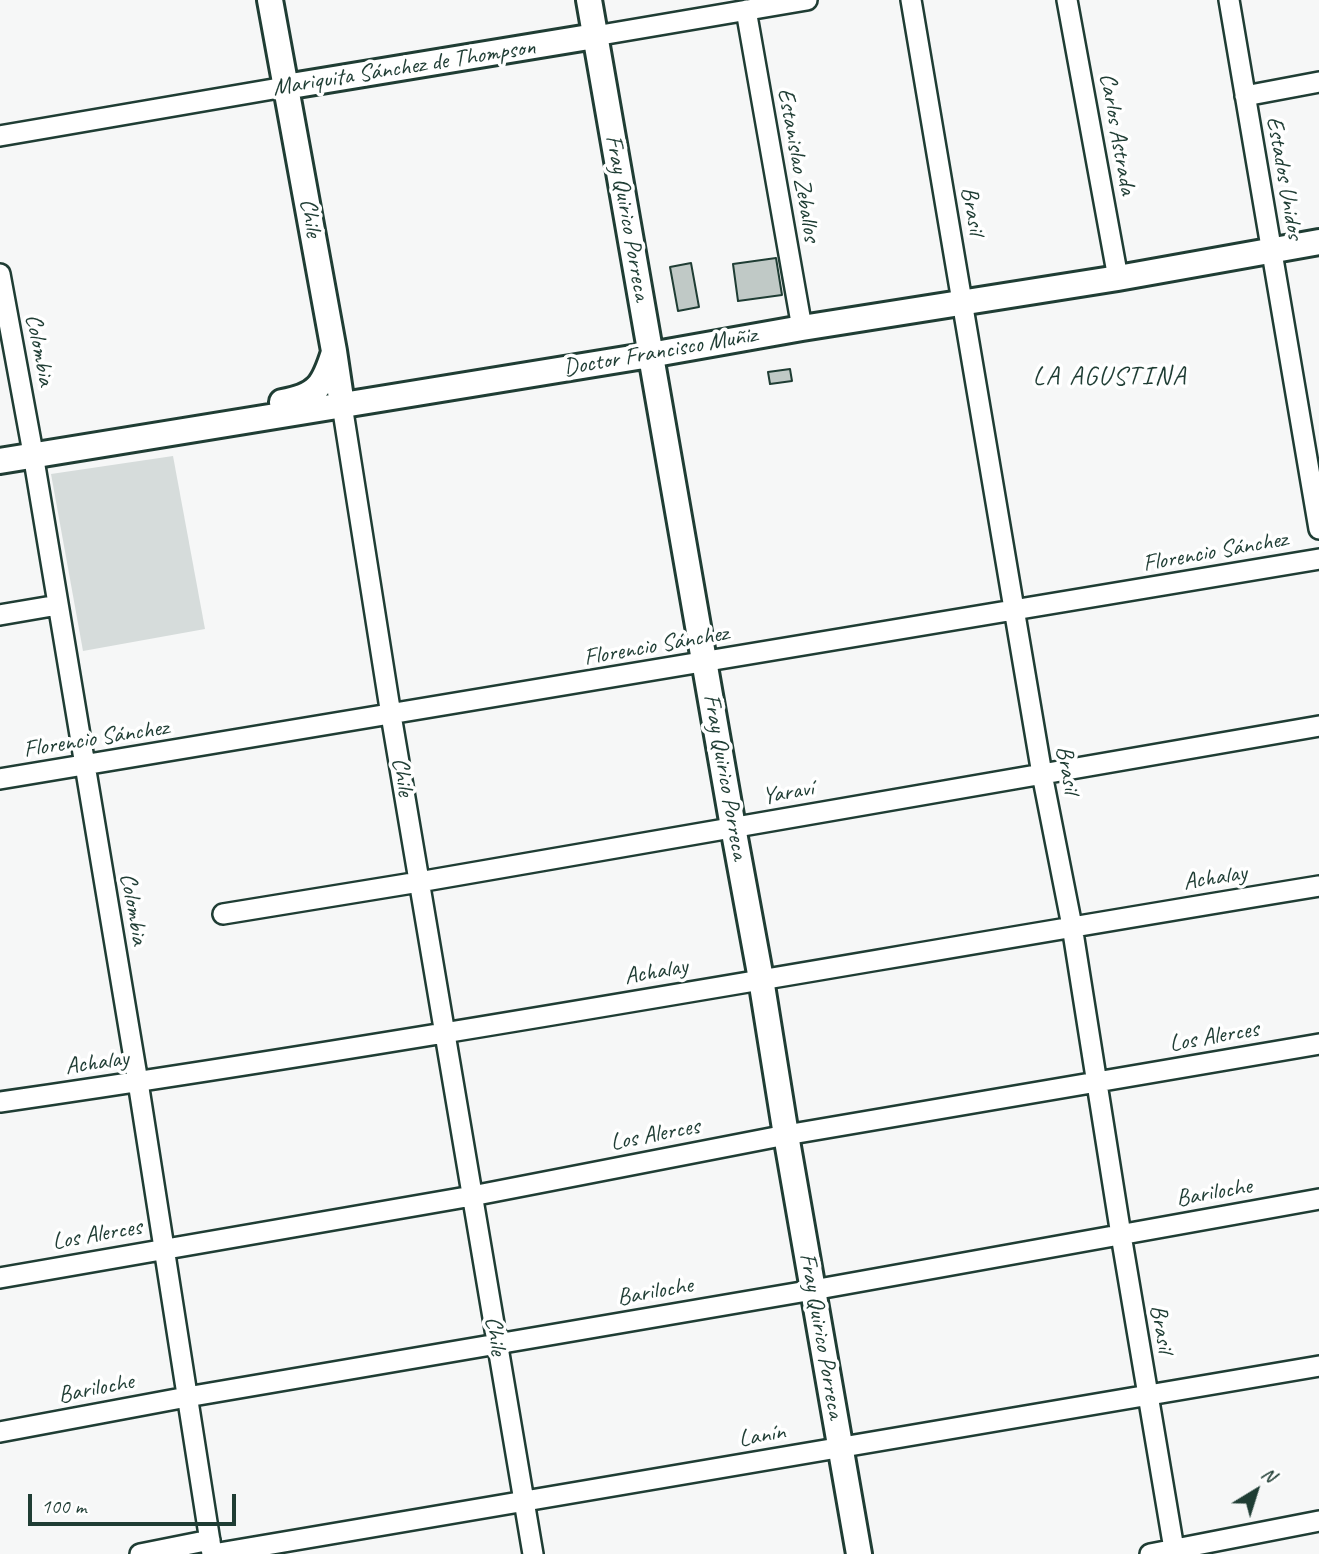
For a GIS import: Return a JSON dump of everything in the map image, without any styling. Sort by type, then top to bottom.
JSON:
[{"type":"main road","name":"Chile","points":[[271,0],[342,405]]},
{"type":"main road","name":"Fray Quirico Porreca","points":[[589,0],[859,1554]]},
{"type":"main road","name":"Mariquita Sánchez de Thompson","points":[[285,87],[596,36]]},
{"type":"main road","name":"Doctor Francisco Muñiz","points":[[0,447],[32,449],[342,405],[1319,243]]},
{"type":"main road","name":"Doctor Francisco Muñiz","points":[[0,461],[32,449],[291,400],[313,393],[327,375],[334,351]]},
{"type":"street","name":"Mariquita Sánchez de Thompson","points":[[596,36],[807,0]]},
{"type":"street","name":"Brasil","points":[[911,0],[1042,774],[1072,926],[1174,1549]]},
{"type":"street","name":"Carlos Astrada","points":[[1067,0],[1118,278]]},
{"type":"street","name":"Estados Unidos","points":[[1229,0],[1315,487],[1319,529]]},
{"type":"street","name":"Estanislao Zeballos","points":[[746,10],[802,328]]},
{"type":"street","points":[[1245,96],[1319,82]]},
{"type":"street","name":"Mariquita Sánchez de Thompson","points":[[0,136],[285,87]]},
{"type":"street","name":"Colombia","points":[[0,274],[138,1082],[212,1549]]},
{"type":"street","name":"Chile","points":[[342,405],[391,715],[533,1554]]},
{"type":"street","name":"Florencio Sánchez","points":[[0,779],[1319,559]]},
{"type":"street","points":[[0,615],[58,605]]},
{"type":"street","name":"Yaraví","points":[[223,914],[1319,726]]},
{"type":"street","name":"Achalay","points":[[0,1101],[138,1082],[444,1033],[1319,886]]},
{"type":"street","name":"Los Alerces","points":[[0,1278],[472,1196],[786,1135],[1319,1044]]},
{"type":"street","name":"Bariloche","points":[[0,1432],[1319,1199]]},
{"type":"street","name":"Lanín","points":[[140,1554],[212,1549],[523,1501],[1319,1366]]},
{"type":"street","points":[[1150,1554],[1319,1521]]},
{"type":"shaded area","points":[[173,456],[205,629],[83,651],[51,474]]},
{"type":"building","points":[[776,258],[782,295],[738,301],[733,264]]},
{"type":"building","points":[[691,263],[699,307],[678,311],[670,267]]},
{"type":"building","points":[[790,369],[792,381],[770,384],[768,372]]},
{"type":"district","name":"LA AGUSTINA","points":[[1110,377]]}]
